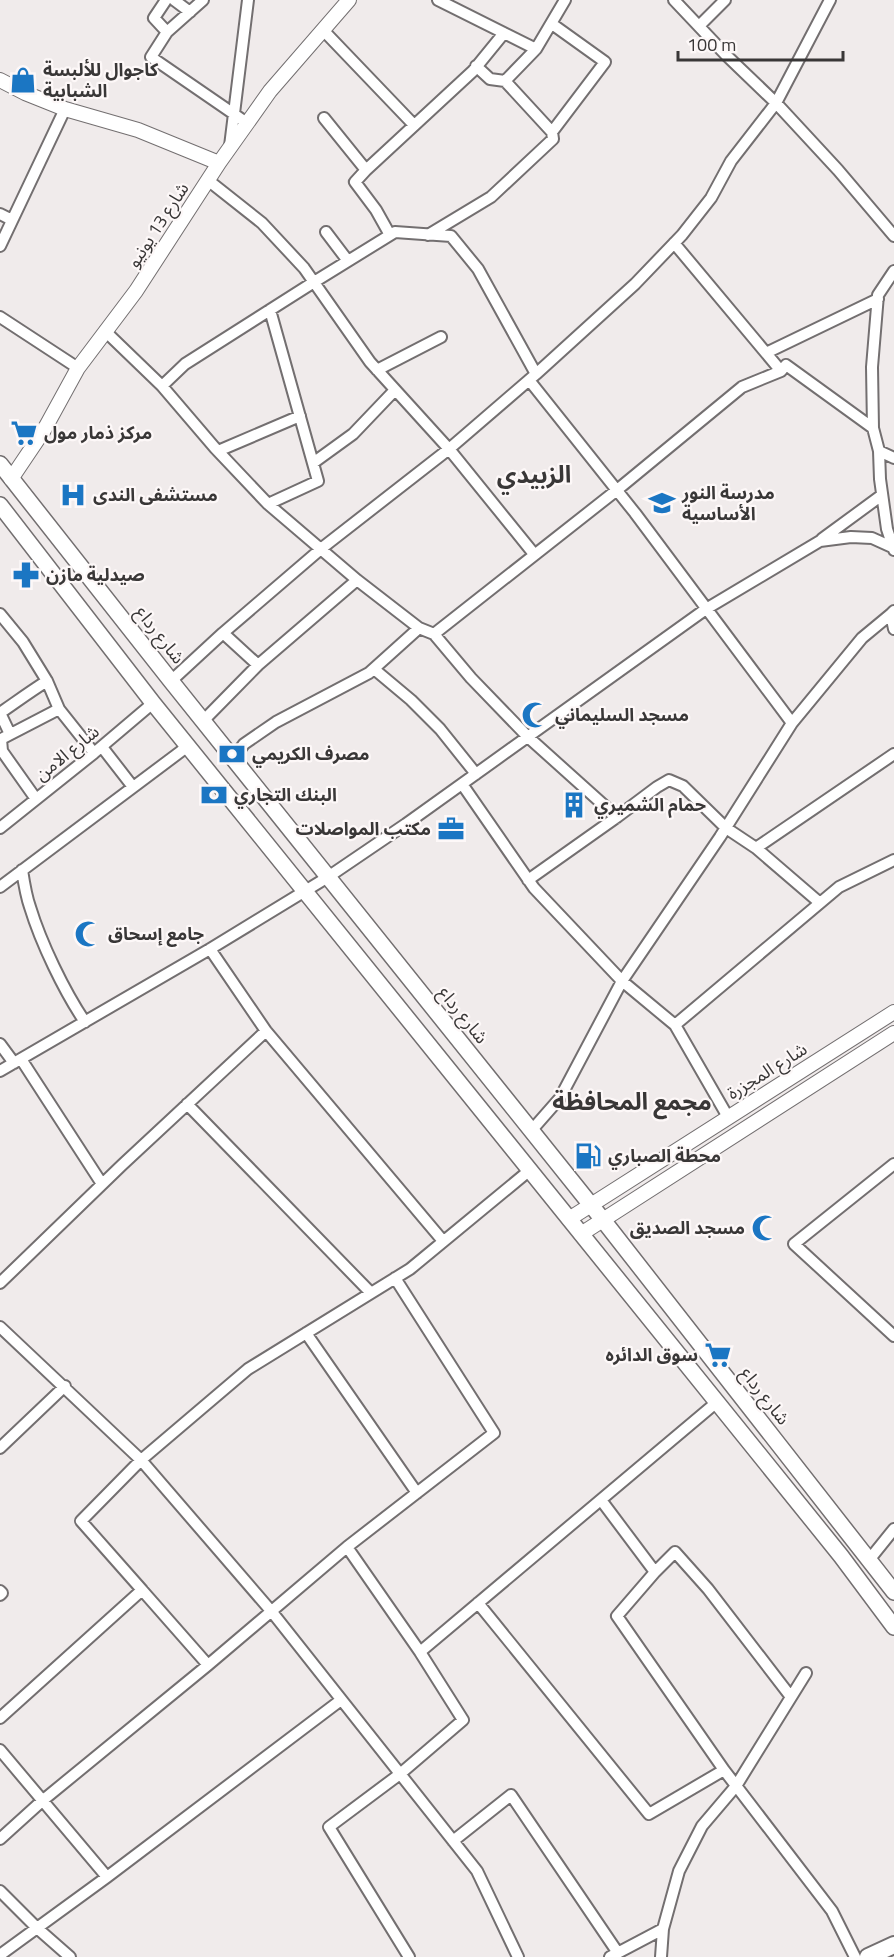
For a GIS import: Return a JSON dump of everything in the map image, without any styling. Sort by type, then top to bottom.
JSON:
[{"type":"main road","name":"شارع رداع","points":[[0,464],[603,1220],[894,1592]]},
{"type":"main road","points":[[2,513],[841,1556],[894,1627]]},
{"type":"main road","points":[[868,1957],[894,1945]]},
{"type":"street","points":[[166,0],[154,18],[167,32]]},
{"type":"street","points":[[174,0],[190,12]]},
{"type":"street","points":[[203,0],[167,32],[150,57],[247,123]]},
{"type":"street","points":[[230,148],[248,0]]},
{"type":"street","name":"شارع 13 يونيو","points":[[11,479],[44,430],[78,368],[136,291],[247,123],[270,91],[349,0]]},
{"type":"street","points":[[438,0],[536,49]]},
{"type":"street","points":[[505,81],[536,49],[565,0]]},
{"type":"street","points":[[674,0],[776,103],[838,170],[894,236]]},
{"type":"street","points":[[699,26],[725,0]]},
{"type":"street","points":[[171,681],[322,548],[449,449],[635,284],[674,243],[711,198],[731,161],[776,103],[830,0]]},
{"type":"street","points":[[552,24],[605,62],[552,132]]},
{"type":"street","points":[[323,30],[414,125]]},
{"type":"street","points":[[390,236],[376,210],[355,182],[476,66],[504,33]]},
{"type":"street","points":[[428,235],[491,197],[553,139],[552,132],[505,81],[490,79],[476,66]]},
{"type":"street","points":[[0,80],[65,109],[138,130],[219,163]]},
{"type":"street","points":[[0,246],[65,109]]},
{"type":"street","points":[[324,118],[366,170]]},
{"type":"street","points":[[209,181],[262,223],[304,268],[376,370],[449,449],[534,554]]},
{"type":"street","points":[[0,214],[12,220]]},
{"type":"street","points":[[326,232],[348,261]]},
{"type":"street","points":[[162,386],[185,364],[395,232],[451,236],[478,269],[532,377],[792,723]]},
{"type":"street","points":[[674,243],[781,371]]},
{"type":"street","points":[[893,275],[878,295],[872,367],[873,428],[879,451],[880,479],[887,528],[894,548]]},
{"type":"street","points":[[766,353],[878,299]]},
{"type":"street","points":[[268,504],[318,481],[270,310]]},
{"type":"street","points":[[0,316],[78,368]]},
{"type":"street","points":[[105,331],[162,386],[268,504],[357,580],[418,628],[434,634],[471,678],[528,737],[617,817]]},
{"type":"street","points":[[376,370],[441,338]]},
{"type":"street","points":[[434,634],[617,490],[742,387],[781,371],[786,365],[873,428]]},
{"type":"street","points":[[313,463],[353,434],[395,390]]},
{"type":"street","points":[[218,451],[300,416]]},
{"type":"street","points":[[879,451],[894,458]]},
{"type":"street","points":[[0,1071],[210,949],[328,877],[706,609],[820,541],[882,495]]},
{"type":"street","points":[[820,541],[851,537],[872,538],[894,548]]},
{"type":"street","points":[[203,721],[258,665],[357,580]]},
{"type":"street","points":[[531,1131],[560,1098],[622,981],[726,828],[792,723],[862,638],[892,612]]},
{"type":"street","points":[[892,612],[894,629]]},
{"type":"street","points":[[0,614],[22,642],[47,681],[59,709],[133,787]]},
{"type":"street","points":[[233,759],[244,744],[276,722],[369,673],[418,628]]},
{"type":"street","points":[[223,633],[258,665]]},
{"type":"street","points":[[374,669],[432,721],[476,774]]},
{"type":"street","points":[[10,734],[0,713],[47,681]]},
{"type":"street","name":"شارع الامن","points":[[0,828],[153,703]]},
{"type":"street","points":[[36,799],[2,751],[1,739],[59,709]]},
{"type":"street","points":[[0,887],[188,746]]},
{"type":"street","points":[[756,848],[894,754]]},
{"type":"street","points":[[528,880],[669,780],[683,786],[726,828],[756,848],[820,903]]},
{"type":"street","points":[[462,784],[534,888],[622,981],[675,1025],[728,1117]]},
{"type":"street","points":[[675,1025],[839,887],[894,860]]},
{"type":"street","points":[[22,870],[29,907],[52,961],[85,1022]]},
{"type":"street","points":[[210,949],[266,1031],[444,1241]]},
{"type":"street","name":"شارع المجزرة","points":[[569,1219],[894,1012]]},
{"type":"street","points":[[0,1282],[266,1031]]},
{"type":"street","name":"شارع المجزرة","points":[[581,1234],[894,1033]]},
{"type":"street","points":[[0,1044],[18,1061],[102,1184]]},
{"type":"street","points":[[187,1104],[371,1293]]},
{"type":"street","points":[[894,1164],[794,1244],[894,1336]]},
{"type":"street","points":[[208,1665],[81,1521],[141,1460],[248,1369],[410,1269],[530,1170]]},
{"type":"street","points":[[0,1839],[42,1801],[272,1612],[347,1547],[494,1433],[395,1278]]},
{"type":"street","points":[[0,1327],[141,1460],[272,1612],[477,1871],[518,1957]]},
{"type":"street","points":[[306,1333],[417,1493]]},
{"type":"street","points":[[0,1448],[65,1386]]},
{"type":"street","points":[[420,1652],[717,1402]]},
{"type":"street","points":[[601,1500],[655,1572]]},
{"type":"street","points":[[869,1560],[894,1530]]},
{"type":"street","points":[[347,1547],[464,1720],[400,1774],[329,1827],[409,1957]]},
{"type":"street","points":[[791,1697],[708,1589],[675,1552],[617,1616],[724,1770],[832,1911],[855,1957]]},
{"type":"street","points":[[0,1718],[142,1590]]},
{"type":"street","points":[[478,1603],[649,1814],[724,1770]]},
{"type":"street","points":[[661,1957],[663,1929],[679,1871],[702,1826],[736,1786],[806,1673]]},
{"type":"street","points":[[0,1955],[341,1700]]},
{"type":"street","points":[[0,1750],[107,1877]]},
{"type":"street","points":[[453,1841],[511,1795],[614,1955],[663,1929]]},
{"type":"street","points":[[0,1891],[70,1957]]},
{"type":"place","name":"كاجوال للألبسة الشبابية","points":[[23,80]]},
{"type":"place","name":"مركز ذمار مول","points":[[24,433]]},
{"type":"place","name":"مستشفى الندى","points":[[73,495]]},
{"type":"place","name":"مدرسة النور الأساسية","points":[[662,503]]},
{"type":"place","name":"صيدلية مازن","points":[[26,575]]},
{"type":"place","name":"مسجد السليماني","points":[[535,715]]},
{"type":"place","name":"مصرف الكريمي","points":[[232,754]]},
{"type":"place","name":"البنك التجاري","points":[[214,795]]},
{"type":"place","name":"حمام الشميري","points":[[574,805]]},
{"type":"place","name":"مكتب المواصلات","points":[[451,829]]},
{"type":"place","name":"جامع إسحاق","points":[[88,934]]},
{"type":"place","name":"محطة الصباري","points":[[588,1156]]},
{"type":"place","name":"مسجد الصديق","points":[[765,1228]]},
{"type":"place","name":"سوق الدائره","points":[[718,1355]]},
{"type":"district","name":"الزبيدي","points":[[534,475]]},
{"type":"district","name":"مجمع المحافظة","points":[[632,1102]]}]
